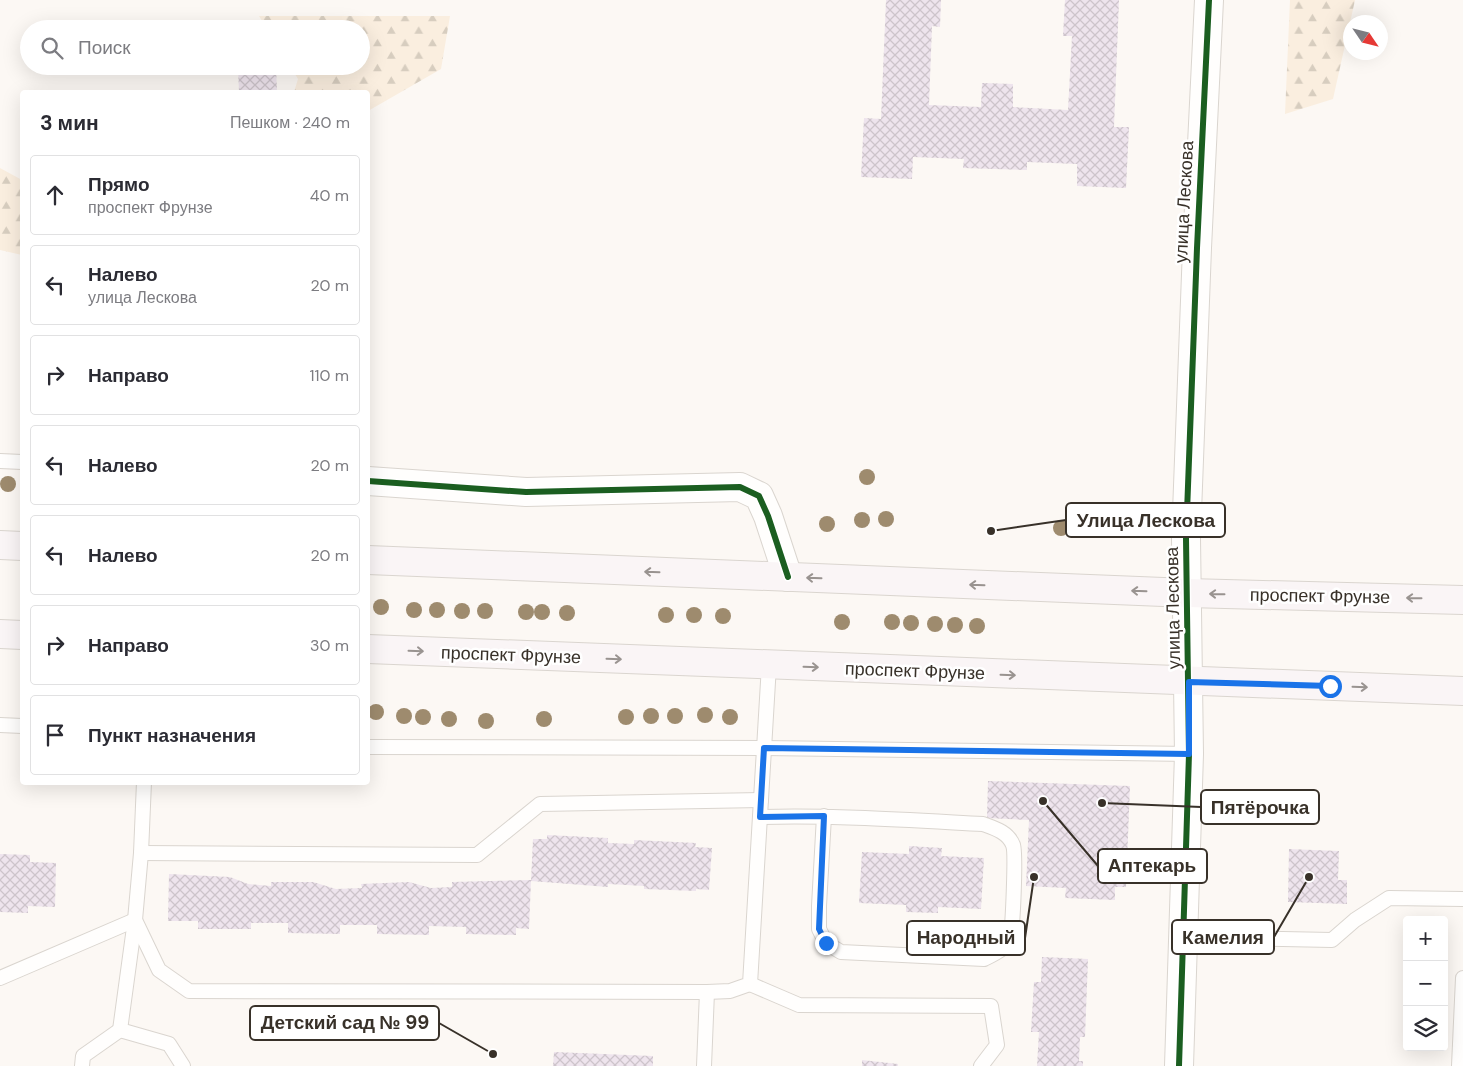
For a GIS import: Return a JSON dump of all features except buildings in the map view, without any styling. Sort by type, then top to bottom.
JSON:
[{"type":"main road","points":[[0,545],[20,546]]},
{"type":"main road","name":"проспект Фрунзе","points":[[370,560],[1188,593],[1463,600]]},
{"type":"main road","points":[[0,634],[20,635]]},
{"type":"main road","name":"проспект Фрунзе","points":[[370,649],[1463,692]]},
{"type":"street","name":"улица Лескова","points":[[1179,1066],[1189,754],[1186,539],[1196,268],[1209,0]]},
{"type":"street","points":[[370,481],[526,492],[740,488],[758,496],[768,516],[788,577]]},
{"type":"lane","points":[[0,462],[20,462]]},
{"type":"lane","points":[[750,984],[769,666]]},
{"type":"lane","points":[[0,726],[20,726]]},
{"type":"lane","points":[[370,747],[764,748],[1189,754]]},
{"type":"lane","points":[[82,1066],[83,1056],[120,1030],[135,920],[141,853],[144,785]]},
{"type":"lane","points":[[141,853],[477,855],[540,804],[761,800]]},
{"type":"lane","points":[[760,817],[824,816],[982,824],[1002,831],[1013,845],[1015,860],[1010,938],[1000,951],[984,959],[841,952],[826,943],[819,929],[824,816]]},
{"type":"lane","points":[[1183,937],[1332,940],[1355,920],[1389,898],[1463,899]]},
{"type":"lane","points":[[0,978],[135,920]]},
{"type":"lane","points":[[135,920],[159,970],[189,992],[706,992],[730,991],[750,984],[799,1005],[991,1006],[997,1045],[981,1066]]},
{"type":"lane","points":[[1458,1066],[1463,978]]},
{"type":"lane","points":[[704,1066],[706,992]]},
{"type":"lane","points":[[120,1030],[169,1044],[183,1066]]},
{"type":"green space","points":[[1290,0],[1355,0],[1352,15],[1343,15],[1343,54],[1333,99],[1285,114]]},
{"type":"green space","points":[[259,16],[450,16],[441,69],[370,110],[370,90],[295,90],[298,79],[296,75],[370,75],[370,20],[261,20]]},
{"type":"green space","points":[[0,168],[20,179],[20,255],[0,250]]},
{"type":"cycle path","points":[[1179,1066],[1189,754],[1186,539],[1209,0]]},
{"type":"cycle path","points":[[370,481],[526,492],[740,487],[759,496],[768,516],[788,577]]},
{"type":"place","name":"Улица Лескова","points":[[991,531]]},
{"type":"place","name":"Аптекарь","points":[[1043,801]]},
{"type":"place","name":"Пятёрочка","points":[[1102,803]]},
{"type":"place","name":"Народный","points":[[1034,877]]},
{"type":"place","name":"Камелия","points":[[1309,877]]},
{"type":"place","name":"Детский сад № 99","points":[[493,1054]]},
{"type":"route","points":[[826,943],[819,929],[824,816],[760,817],[764,748],[1189,754],[1189,682],[1330,686]]}]
